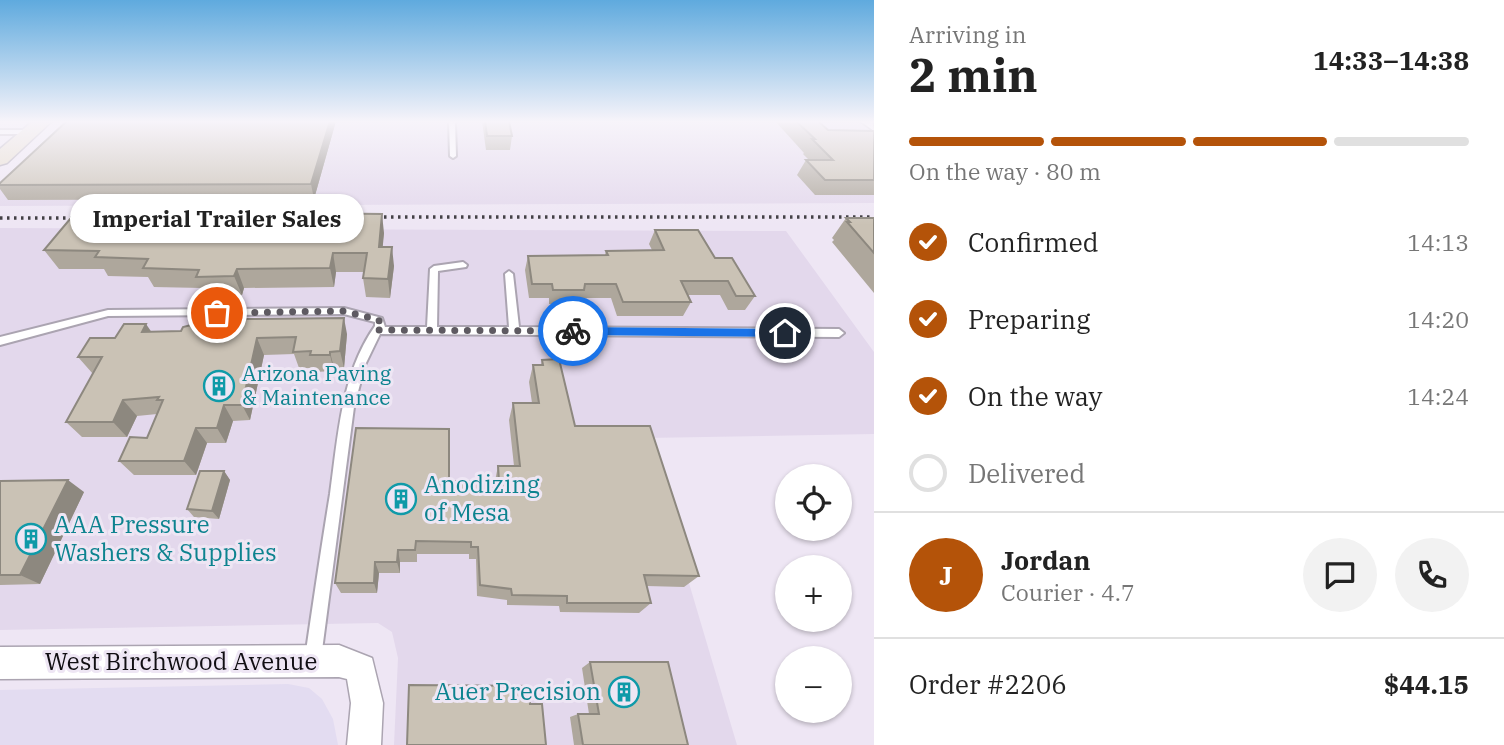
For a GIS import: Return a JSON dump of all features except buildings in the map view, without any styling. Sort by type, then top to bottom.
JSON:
[{"type":"street","name":"West Birchwood Avenue","points":[[0,663],[338,661],[361,669],[367,703],[364,745]]},
{"type":"lane","points":[[432,330],[434,269],[463,265]]},
{"type":"lane","points":[[509,274],[514,331]]},
{"type":"lane","points":[[0,341],[108,313],[344,311],[379,320],[380,326],[364,351],[355,376],[348,407],[312,661]]},
{"type":"lane","points":[[377,330],[839,334]]},
{"type":"shaded area","points":[[29,156],[874,156],[874,203],[0,206],[0,183]]},
{"type":"shaded area","points":[[0,228],[786,231],[874,352],[874,434],[646,438],[737,745],[394,745],[398,658],[392,632],[378,623],[0,630]]},
{"type":"shaded area","points":[[288,684],[309,688],[322,699],[333,719],[338,745],[0,745],[0,690]]},
{"type":"railway","points":[[363,217],[874,217]]},
{"type":"railway","points":[[0,218],[129,218]]},
{"type":"way so far","points":[[217,313],[344,311],[379,320],[380,326],[377,330],[573,331]]},
{"type":"place","name":"Imperial Trailer Sales","points":[[217,313]]},
{"type":"place","name":"Arizona Paving & Maintenance","points":[[219,386]]},
{"type":"place","name":"Anodizing of Mesa","points":[[401,499]]},
{"type":"place","name":"AAA Pressure Washers & Supplies","points":[[31,539]]},
{"type":"place","name":"Auer Precision","points":[[624,692]]},
{"type":"route","points":[[573,331],[785,333]]}]
